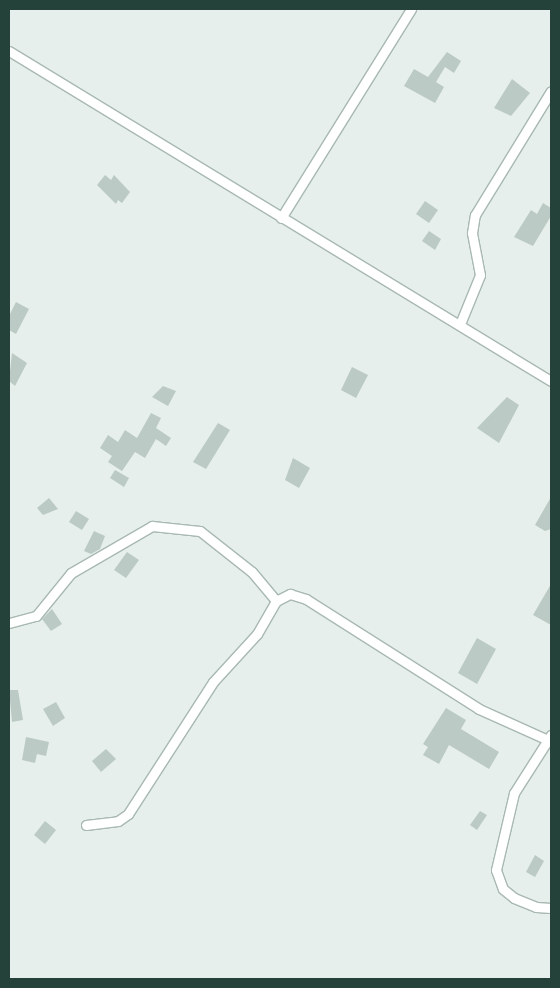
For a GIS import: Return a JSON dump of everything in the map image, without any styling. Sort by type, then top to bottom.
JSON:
[{"type":"street","points":[[281,218],[412,9]]},
{"type":"street","points":[[9,51],[551,381]]},
{"type":"street","points":[[460,324],[480,275],[472,233],[475,215],[551,91]]},
{"type":"street","points":[[9,623],[36,616],[70,573],[152,526],[200,531],[252,572],[276,601]]},
{"type":"street","points":[[86,825],[118,821],[128,814],[213,682],[252,641],[276,601],[298,595],[479,710],[550,737],[514,794],[496,870],[503,889],[514,898],[536,907],[551,908]]},
{"type":"building","points":[[447,52],[461,61],[454,73],[445,67],[436,82],[444,87],[435,103],[404,86],[414,69],[428,77]]},
{"type":"building","points":[[512,79],[530,93],[511,116],[494,108]]},
{"type":"building","points":[[105,175],[111,180],[114,175],[130,192],[122,203],[118,200],[116,204],[97,185]]},
{"type":"building","points":[[425,201],[438,210],[429,223],[416,214]]},
{"type":"building","points":[[543,203],[551,208],[551,216],[533,246],[514,237],[531,210],[537,214]]},
{"type":"building","points":[[429,231],[441,239],[435,250],[422,241]]},
{"type":"building","points":[[16,302],[29,309],[16,334],[9,330],[9,316]]},
{"type":"building","points":[[12,353],[27,363],[15,386],[9,381]]},
{"type":"building","points":[[352,367],[368,375],[356,398],[341,390]]},
{"type":"building","points":[[163,386],[176,391],[168,406],[152,397]]},
{"type":"building","points":[[507,397],[519,405],[499,443],[477,428]]},
{"type":"building","points":[[151,413],[161,418],[156,428],[171,438],[166,446],[156,439],[145,458],[135,452],[122,471],[108,462],[112,456],[100,448],[108,435],[118,442],[125,430],[137,438]]},
{"type":"building","points":[[218,423],[230,430],[206,469],[193,462]]},
{"type":"building","points":[[293,458],[310,468],[299,488],[285,480]]},
{"type":"building","points":[[115,470],[129,478],[124,487],[110,478]]},
{"type":"building","points":[[551,497],[551,529],[545,531],[535,525]]},
{"type":"building","points":[[49,498],[58,509],[43,515],[37,508]]},
{"type":"building","points":[[76,511],[89,519],[82,530],[69,522]]},
{"type":"building","points":[[94,531],[105,536],[100,549],[91,554],[84,551]]},
{"type":"building","points":[[127,552],[139,560],[126,578],[114,570]]},
{"type":"building","points":[[551,584],[551,625],[533,615]]},
{"type":"building","points":[[52,609],[62,624],[51,631],[42,619]]},
{"type":"building","points":[[477,638],[496,649],[477,684],[458,673]]},
{"type":"building","points":[[9,690],[18,690],[23,720],[12,722]]},
{"type":"building","points":[[56,702],[65,718],[53,726],[43,709]]},
{"type":"building","points":[[446,708],[466,720],[461,729],[499,752],[489,769],[449,745],[439,764],[423,755],[428,747],[423,744]]},
{"type":"building","points":[[26,737],[49,742],[46,756],[37,754],[35,763],[22,760]]},
{"type":"building","points":[[106,749],[116,759],[101,772],[92,761]]},
{"type":"building","points":[[480,811],[487,815],[477,830],[470,825]]},
{"type":"building","points":[[45,821],[56,830],[45,844],[34,835]]},
{"type":"building","points":[[535,855],[544,861],[535,877],[526,872]]}]
